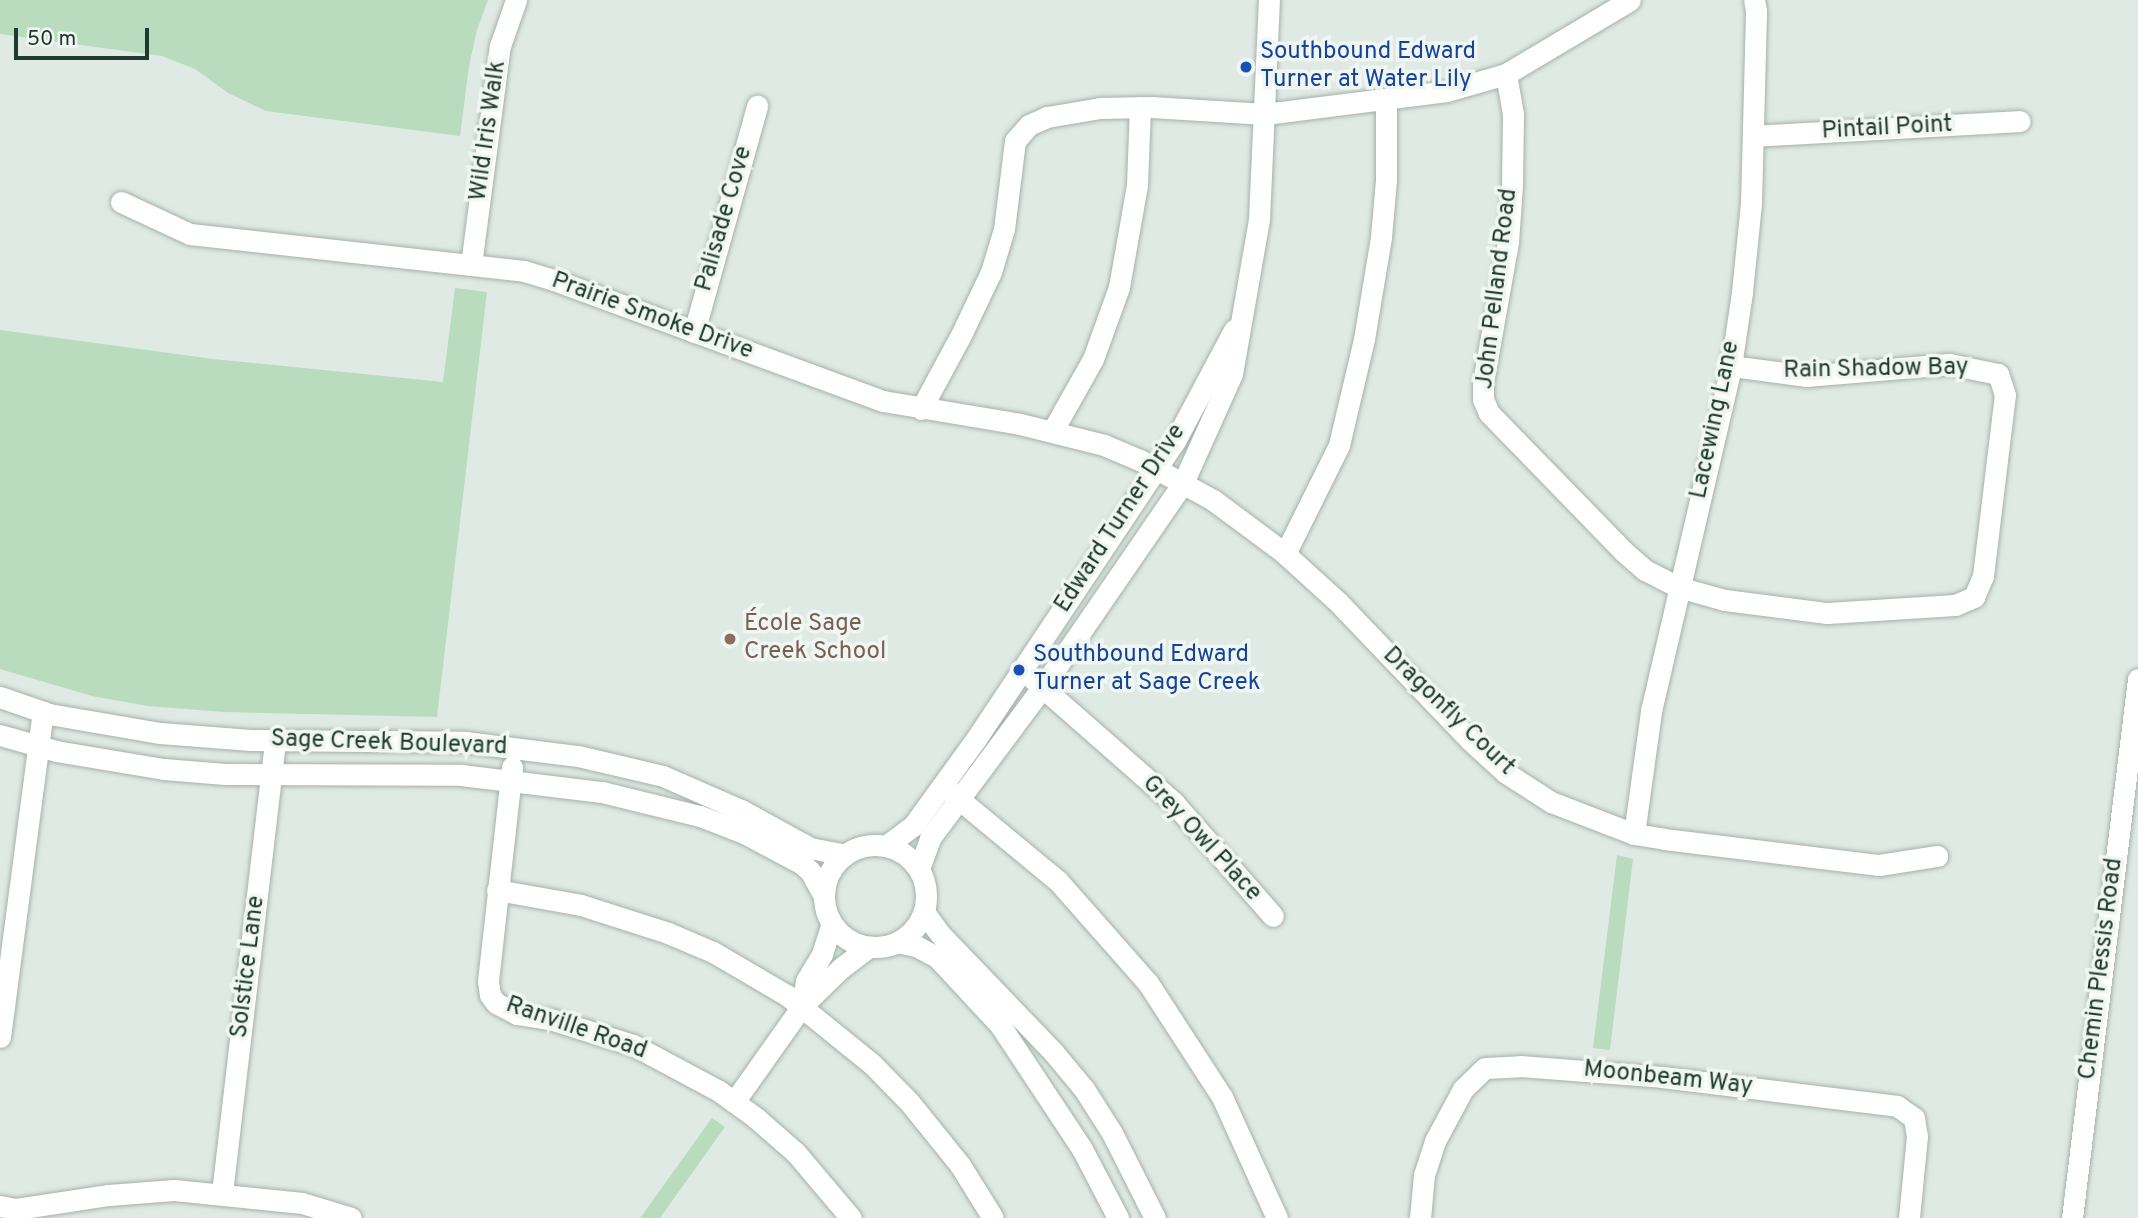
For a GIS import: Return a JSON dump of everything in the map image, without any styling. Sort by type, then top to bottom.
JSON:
[{"type":"street","name":"Wild Iris Walk","points":[[471,265],[500,46],[516,0]]},
{"type":"street","name":"Edward Turner Drive","points":[[886,846],[913,826],[950,792],[1037,684],[1171,476],[1232,374],[1241,316],[1253,267],[1259,219],[1269,0]]},
{"type":"street","points":[[921,409],[991,272],[1004,229],[1015,141],[1028,125],[1047,117],[1100,108],[1140,107],[1265,114],[1386,101],[1447,91],[1506,74],[1630,0]]},
{"type":"street","name":"Lacewing Lane","points":[[1634,834],[1651,711],[1731,366],[1752,204],[1754,0]]},
{"type":"street","name":"John Pelland Road","points":[[1506,74],[1513,114],[1508,242],[1483,382],[1483,399],[1489,413],[1623,551],[1645,570],[1678,587]]},
{"type":"street","points":[[1285,554],[1339,445],[1364,339],[1381,237],[1386,180],[1386,101]]},
{"type":"street","name":"Palisade Cove","points":[[694,332],[757,106]]},
{"type":"street","points":[[1053,430],[1093,359],[1119,287],[1137,185],[1140,107]]},
{"type":"street","name":"Pintail Point","points":[[1753,136],[2020,121]]},
{"type":"street","name":"Prairie Smoke Drive","points":[[121,202],[190,234],[524,271],[883,401],[1053,430],[1104,445],[1171,476]]},
{"type":"street","name":"Edward Turner Drive","points":[[919,869],[950,792],[1171,476],[1241,316]]},
{"type":"street","name":"Rain Shadow Bay","points":[[1678,587],[1725,600],[1827,612],[1955,605],[1974,597],[1983,576],[2005,395],[1998,374],[1949,364],[1807,376],[1731,366]]},
{"type":"street","name":"Dragonfly Court","points":[[1171,476],[1213,500],[1285,554],[1338,602],[1471,741],[1506,773],[1551,802],[1634,834],[1879,865],[1937,856]]},
{"type":"street","name":"Chemin Plessis Road","points":[[2071,1218],[2138,679]]},
{"type":"street","name":"Grey Owl Place","points":[[1037,684],[1174,803],[1273,916]]},
{"type":"street","name":"Sage Creek Boulevard","points":[[0,697],[43,712],[160,733],[275,741],[403,740],[515,747],[579,756],[663,776],[722,800],[810,848],[845,855]]},
{"type":"street","points":[[0,1037],[43,712]]},
{"type":"street","name":"Sage Creek Boulevard","points":[[0,735],[37,746],[164,769],[271,775],[461,775],[602,792],[700,816],[744,833],[802,864],[810,871],[824,897]]},
{"type":"street","name":"Solstice Lane","points":[[222,1193],[275,741]]},
{"type":"street","name":"Ranville Road","points":[[515,747],[497,890],[488,982],[490,995],[496,1003],[517,1014],[553,1020],[633,1045],[734,1102],[796,1153],[851,1218]]},
{"type":"street","points":[[950,792],[1058,881],[1148,983],[1222,1097],[1277,1218]]},
{"type":"street","points":[[802,1006],[806,981],[822,954],[832,925],[824,897],[827,877],[845,855],[864,846],[886,846],[905,854],[919,869],[926,886],[924,912],[914,930],[897,942]]},
{"type":"street","points":[[497,890],[581,905],[668,933],[713,952],[766,982],[802,1006],[872,1064],[910,1103],[960,1164],[993,1218]]},
{"type":"street","points":[[924,912],[940,934],[1054,1053],[1084,1089],[1112,1133],[1155,1218]]},
{"type":"street","points":[[832,925],[855,943],[869,947],[897,942],[916,946],[937,957],[1000,1025],[1082,1149],[1118,1218]]},
{"type":"street","points":[[734,1102],[802,1006],[841,968],[869,947]]},
{"type":"street","name":"Moonbeam Way","points":[[1420,1218],[1424,1175],[1435,1141],[1463,1089],[1485,1068],[1520,1066],[1662,1077],[1897,1106],[1914,1118],[1917,1136],[1909,1218]]},
{"type":"street","points":[[0,1206],[16,1209],[147,1190],[222,1193],[302,1203],[351,1218]]},
{"type":"green space","points":[[0,0],[488,0],[477,30],[469,66],[460,136],[266,111],[228,93],[195,69],[162,56],[0,34]]},
{"type":"green space","points":[[455,288],[487,292],[437,717],[224,712],[148,706],[92,696],[0,669],[0,330],[213,359],[443,382]]},
{"type":"green space","points":[[1617,855],[1633,859],[1610,1050],[1593,1048]]},
{"type":"green space","points":[[712,1118],[725,1127],[660,1218],[640,1218]]},
{"type":"place","name":"Southbound Edward Turner at Water Lily","points":[[1246,67]]},
{"type":"place","name":"École Sage Creek School","points":[[730,639]]},
{"type":"place","name":"Southbound Edward Turner at Sage Creek","points":[[1019,670]]}]
